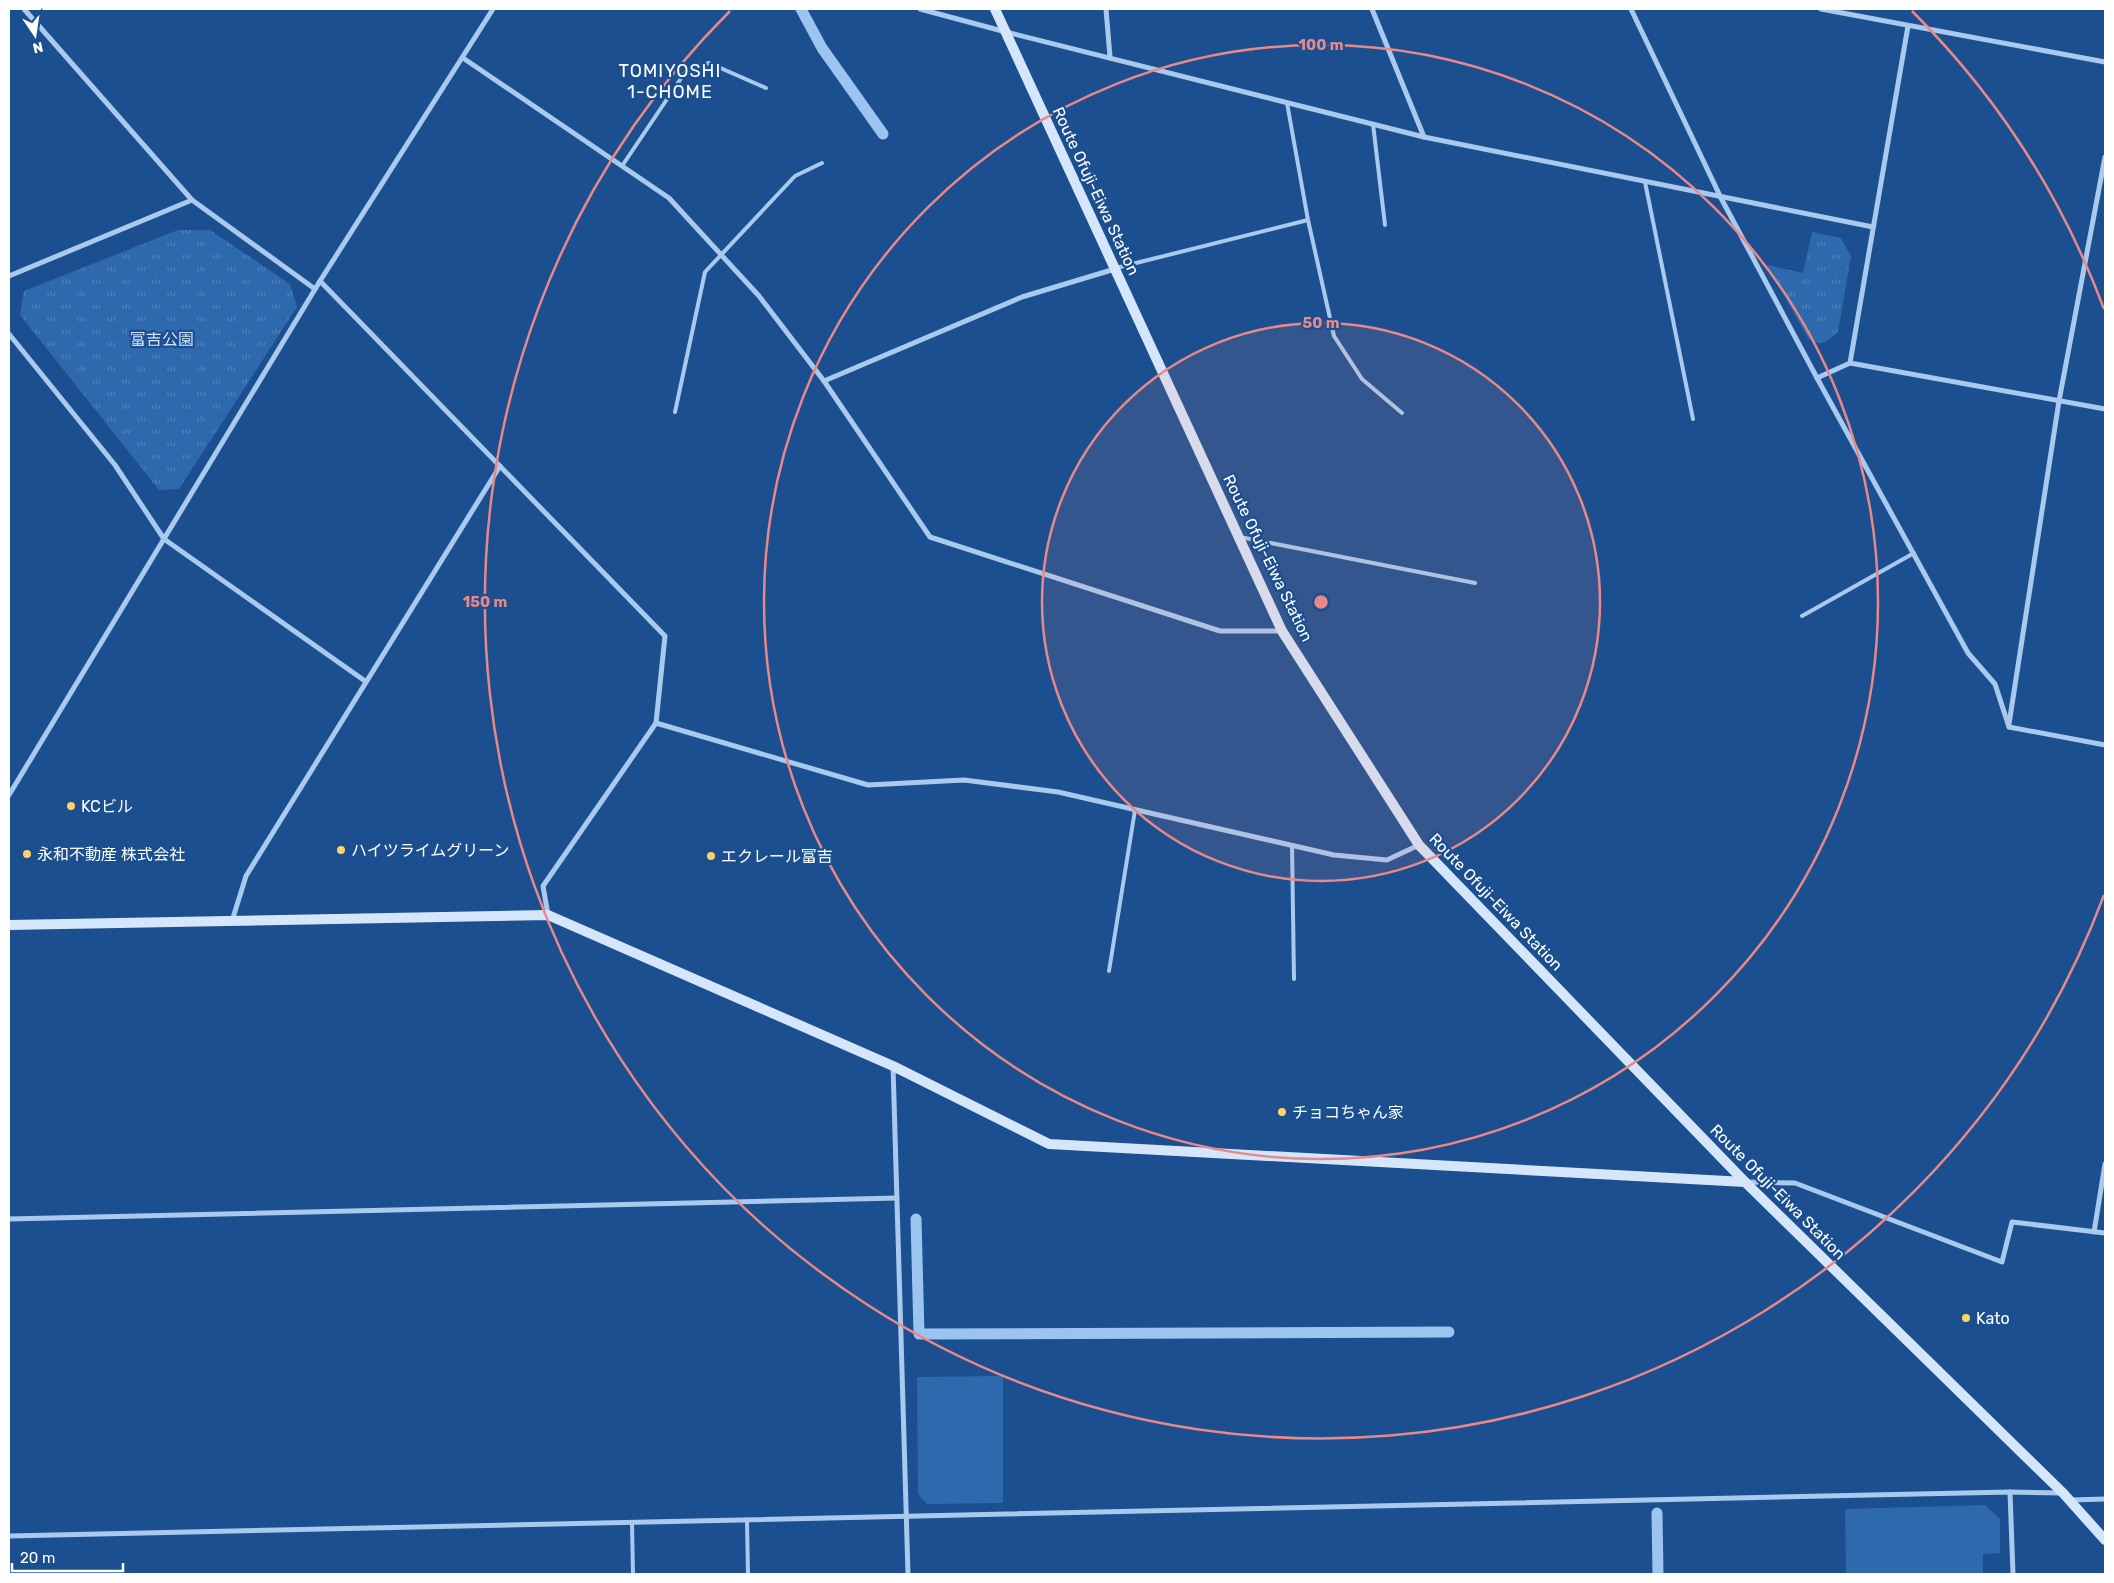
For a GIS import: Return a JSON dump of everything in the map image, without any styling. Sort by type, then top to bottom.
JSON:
[{"type":"main road","name":"Route Ofuji-Eiwa Station","points":[[995,9],[1282,631],[1419,845],[1745,1182],[2066,1496],[2105,1540]]},
{"type":"main road","points":[[9,925],[548,915],[893,1066],[1049,1144],[1745,1182]]},
{"type":"street","points":[[24,9],[192,200],[315,289]]},
{"type":"street","points":[[9,795],[315,289],[493,9]]},
{"type":"street","points":[[920,9],[1424,137],[1720,198],[1873,227]]},
{"type":"street","points":[[1106,9],[1110,57]]},
{"type":"street","points":[[1372,9],[1424,137]]},
{"type":"street","points":[[1631,9],[1720,198],[1968,652],[1995,684],[2009,727]]},
{"type":"street","points":[[1820,9],[2105,62]]},
{"type":"street","points":[[1850,363],[1908,26]]},
{"type":"street","points":[[463,58],[669,198],[759,296],[824,381],[930,536],[1220,631],[1282,631]]},
{"type":"street","points":[[2009,727],[2059,401],[2105,157]]},
{"type":"street","points":[[9,276],[192,200]]},
{"type":"street","points":[[824,381],[1022,297],[1116,268]]},
{"type":"street","points":[[320,281],[665,636],[656,723],[544,886],[548,915]]},
{"type":"street","points":[[9,334],[115,465],[164,539],[365,681]]},
{"type":"street","points":[[1817,378],[1850,363],[2105,409]]},
{"type":"street","points":[[232,921],[246,876],[365,681],[500,466]]},
{"type":"street","points":[[656,723],[868,785],[964,780],[1058,792],[1334,855],[1387,860],[1419,845]]},
{"type":"street","points":[[2009,727],[2105,745]]},
{"type":"street","points":[[893,1066],[908,1574]]},
{"type":"street","points":[[2094,1232],[2105,1164]]},
{"type":"street","points":[[1745,1182],[1795,1183],[2002,1262],[2012,1222],[2105,1233]]},
{"type":"street","points":[[9,1219],[897,1198]]},
{"type":"street","points":[[2010,1492],[2012,1574]]},
{"type":"street","points":[[9,1536],[2010,1492],[2105,1499]]},
{"type":"lane","points":[[622,166],[686,71],[709,64],[766,88]]},
{"type":"lane","points":[[1287,102],[1308,220],[1334,336],[1362,379],[1402,413]]},
{"type":"lane","points":[[1373,124],[1384,225]]},
{"type":"lane","points":[[675,412],[705,272],[795,176],[822,163]]},
{"type":"lane","points":[[1645,182],[1693,419]]},
{"type":"lane","points":[[1116,268],[1308,220]]},
{"type":"lane","points":[[1240,537],[1476,583]]},
{"type":"lane","points":[[1802,616],[1914,554]]},
{"type":"lane","points":[[1109,972],[1136,810]]},
{"type":"lane","points":[[1292,845],[1294,979]]},
{"type":"lane","points":[[747,1521],[748,1574]]},
{"type":"lane","points":[[632,1523],[633,1574]]},
{"type":"green space","name":"富吉公園","points":[[178,230],[210,230],[290,284],[297,307],[179,489],[159,490],[20,315],[24,291]]},
{"type":"green space","points":[[1812,232],[1841,238],[1851,256],[1838,332],[1827,341],[1820,343],[1808,338],[1767,265],[1803,273]]},
{"type":"green space","points":[[1003,1376],[1003,1503],[927,1504],[918,1494],[917,1377]]},
{"type":"green space","points":[[1985,1505],[2000,1519],[2000,1553],[1983,1554],[1983,1574],[1846,1574],[1845,1509]]},
{"type":"waterway","points":[[801,9],[822,48],[883,134]]},
{"type":"waterway","points":[[916,1219],[919,1334],[1449,1332]]},
{"type":"waterway","points":[[1657,1513],[1658,1574]]},
{"type":"place","name":"KCビル","points":[[71,806]]},
{"type":"place","name":"ハイツライムグリーン","points":[[341,850]]},
{"type":"place","name":"永和不動産 株式会社","points":[[27,854]]},
{"type":"place","name":"エクレール富吉","points":[[711,856]]},
{"type":"place","name":"チョコちゃん家","points":[[1282,1112]]},
{"type":"place","name":"Kato","points":[[1966,1318]]},
{"type":"district","name":"TOMIYOSHI 1-CHOME","points":[[670,81]]}]
